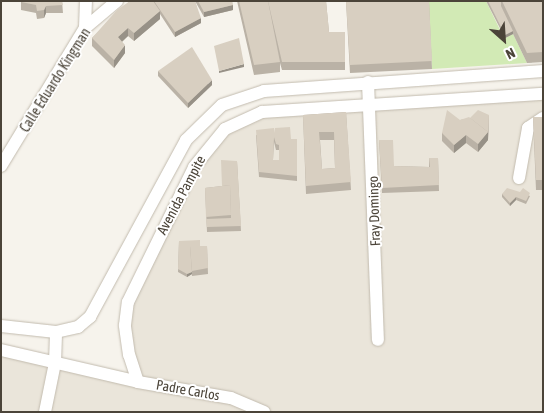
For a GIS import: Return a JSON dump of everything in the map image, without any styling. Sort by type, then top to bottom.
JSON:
[{"type":"street","points":[[85,28],[86,1]]},
{"type":"street","name":"Calle Eduardo Kingman","points":[[1,166],[85,28],[117,1]]},
{"type":"street","name":"Avenida Pampite","points":[[1,326],[56,332],[73,329],[90,318],[186,140],[222,105],[264,91],[368,82],[543,71]]},
{"type":"street","name":"Fray Domingo","points":[[368,82],[378,340]]},
{"type":"street","name":"Avenida Pampite","points":[[138,382],[129,355],[125,325],[128,302],[194,167],[225,129],[262,112],[543,94]]},
{"type":"street","points":[[519,178],[528,128],[543,118]]},
{"type":"street","points":[[118,268],[139,277]]},
{"type":"street","points":[[45,412],[55,363],[56,332]]},
{"type":"street","points":[[1,350],[138,382]]},
{"type":"street","name":"Padre Carlos","points":[[138,382],[231,398],[264,412]]},
{"type":"shaded area","points":[[543,94],[543,412],[1,412],[1,350],[138,382],[125,325],[139,277],[210,143],[243,118]]},
{"type":"green space","points":[[428,1],[486,1],[504,38],[513,34],[527,63],[432,69]]},
{"type":"building","points":[[21,1],[62,1],[63,5],[46,6],[44,10],[37,11],[36,5]]},
{"type":"building","points":[[130,1],[153,1],[160,11],[134,33],[128,28],[118,37],[125,45],[114,60],[92,38],[117,10]]},
{"type":"building","points":[[154,1],[195,1],[201,18],[175,32]]},
{"type":"building","points":[[198,1],[232,1],[233,5],[204,12]]},
{"type":"building","points":[[239,1],[268,1],[280,62],[254,65]]},
{"type":"building","points":[[268,1],[326,1],[329,32],[345,32],[345,62],[282,62]]},
{"type":"building","points":[[346,1],[429,1],[432,61],[350,65]]},
{"type":"building","points":[[488,1],[501,1],[501,6],[513,31],[505,35]]},
{"type":"building","points":[[502,1],[543,1],[543,52],[527,53]]},
{"type":"building","points":[[239,38],[244,64],[219,71],[214,46]]},
{"type":"building","points":[[192,47],[212,80],[188,103],[158,71]]},
{"type":"building","points":[[447,110],[460,120],[469,117],[488,132],[478,144],[466,135],[454,145],[442,133]]},
{"type":"building","points":[[478,110],[489,115],[488,135],[488,132],[470,118]]},
{"type":"building","points":[[346,112],[351,182],[306,186],[303,115]],"holes":[[[319,132],[334,132],[335,168],[322,169]]]},
{"type":"building","points":[[533,117],[543,117],[543,180],[536,180]]},
{"type":"building","points":[[290,127],[291,139],[297,139],[297,176],[259,172],[256,130],[274,128],[275,133],[275,128]],"holes":[[[274,137],[276,144],[279,145],[279,160],[273,160]]]},
{"type":"building","points":[[379,140],[393,140],[394,166],[430,167],[429,158],[438,158],[439,185],[382,188]]},
{"type":"building","points":[[221,160],[237,161],[241,226],[207,227],[206,219],[231,218],[230,185],[222,186]]},
{"type":"building","points":[[230,185],[231,215],[206,217],[205,188]]},
{"type":"building","points":[[507,188],[520,192],[523,188],[530,193],[526,201],[516,197],[510,203],[502,194]]},
{"type":"building","points":[[200,240],[200,246],[190,246],[192,272],[187,274],[178,269],[179,241]]},
{"type":"building","points":[[190,246],[207,246],[208,268],[192,271]]}]
